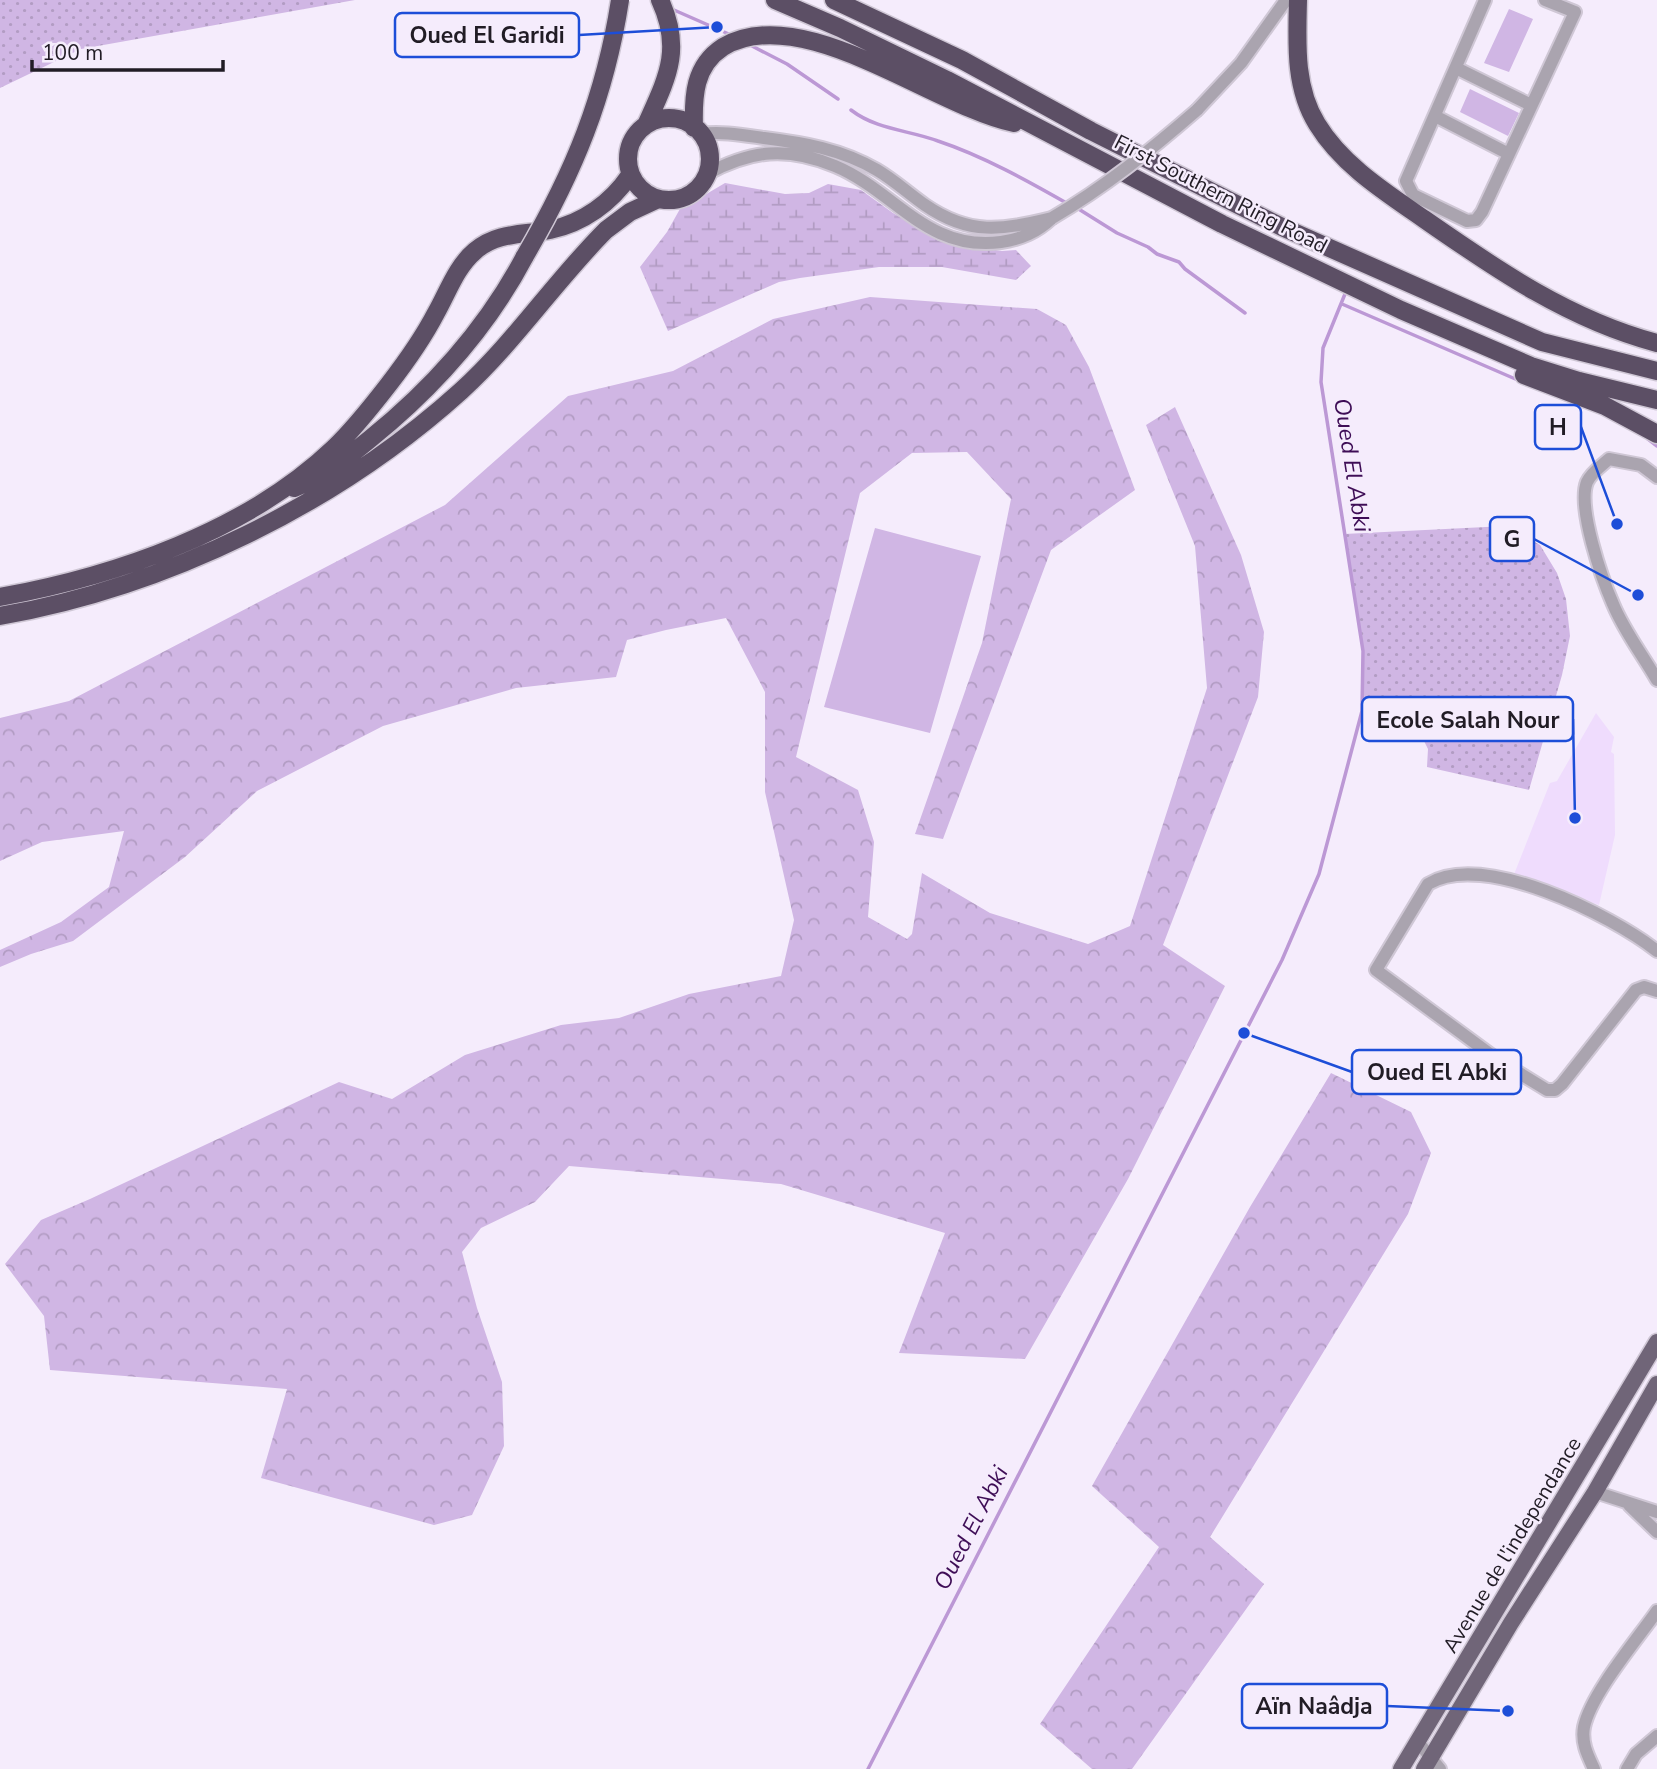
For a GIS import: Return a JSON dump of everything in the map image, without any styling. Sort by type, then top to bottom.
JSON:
[{"type":"highway","points":[[285,513],[322,475],[387,425],[433,382],[493,310],[555,205],[579,152],[599,97],[621,0]]},
{"type":"highway","points":[[646,125],[671,119],[697,131],[705,141],[709,157],[707,174],[697,188],[683,198],[658,199],[639,187],[630,175],[628,162],[630,145],[646,125],[665,85],[672,56],[669,22],[660,0]]},
{"type":"highway","name":"First Southern Ring Road","points":[[775,0],[947,80],[1222,224],[1401,310],[1531,366],[1657,400]]},
{"type":"highway","name":"First Southern Ring Road","points":[[834,0],[962,60],[1091,131],[1282,227],[1542,342],[1657,371]]},
{"type":"highway","points":[[1298,0],[1298,68],[1306,99],[1316,123],[1355,169],[1487,263],[1536,292],[1600,325],[1657,343]]},
{"type":"highway","points":[[697,131],[694,90],[702,68],[729,43],[751,35],[763,34],[797,36],[829,44],[981,114],[1040,128]]},
{"type":"highway","points":[[274,495],[333,449],[379,398],[418,343],[460,268],[474,252],[501,237],[561,227],[586,216],[607,202],[630,175]]},
{"type":"highway","points":[[4,616],[86,597],[165,571],[207,554],[335,486],[397,445],[462,390],[606,230],[629,212],[658,199]]},
{"type":"highway","points":[[1291,256],[1338,289],[1414,328],[1518,373],[1605,405],[1644,425],[1657,435]]},
{"type":"highway","points":[[0,597],[81,578],[158,553],[199,537],[274,495],[322,475]]},
{"type":"main road","name":"Avenue de l'independance","points":[[1402,1769],[1657,1342]]},
{"type":"main road","points":[[1432,1765],[1511,1623],[1595,1492],[1657,1384]]},
{"type":"street","points":[[707,174],[727,163],[756,154],[806,156],[851,174],[943,236],[968,243],[992,243],[1020,238],[1037,231],[1052,218],[1138,161],[1197,110],[1241,63],[1286,0]]},
{"type":"street","points":[[1485,0],[1457,68],[1406,175],[1407,186],[1413,195],[1462,219],[1476,220],[1482,212],[1575,12],[1545,0]]},
{"type":"street","points":[[1457,68],[1531,105]]},
{"type":"street","points":[[1435,116],[1509,154]]},
{"type":"street","points":[[697,131],[732,133],[807,144],[843,154],[886,175],[935,211],[972,227],[1003,229],[1052,218]]},
{"type":"street","points":[[1657,477],[1641,465],[1609,459],[1587,482],[1584,499],[1590,533],[1612,603],[1657,680]]},
{"type":"street","points":[[1657,951],[1639,937],[1600,915],[1542,891],[1488,874],[1437,879],[1428,884],[1376,970],[1497,1059],[1547,1090],[1555,1090],[1562,1084],[1636,990],[1644,987],[1657,990]]},
{"type":"street","points":[[1595,1492],[1657,1512]]},
{"type":"street","points":[[1626,1502],[1657,1532]]},
{"type":"street","points":[[1594,1769],[1584,1749],[1584,1729],[1593,1702],[1657,1611]]},
{"type":"street","points":[[1627,1769],[1636,1754],[1657,1736]]},
{"type":"street","points":[[1418,1742],[1432,1765]]},
{"type":"shaded area","points":[[1596,713],[1614,737],[1611,752],[1614,754],[1615,835],[1599,905],[1513,877],[1550,783],[1557,781]]},
{"type":"green space","points":[[0,0],[355,0],[81,49],[0,88]]},
{"type":"green space","points":[[1509,9],[1533,19],[1509,72],[1484,63]]},
{"type":"green space","points":[[1470,89],[1519,113],[1508,136],[1460,112]]},
{"type":"green space","points":[[725,183],[785,194],[809,193],[828,184],[861,190],[893,213],[931,234],[963,245],[1002,251],[1016,250],[1031,266],[1016,280],[942,267],[879,267],[800,278],[779,282],[668,331],[640,267],[667,232],[685,200],[703,196]]},
{"type":"green space","points":[[870,297],[1037,309],[1066,325],[1089,367],[1135,490],[1051,550],[943,839],[915,834],[982,643],[1011,499],[967,452],[912,453],[860,493],[796,757],[858,790],[874,842],[868,917],[907,939],[912,934],[922,873],[990,913],[1088,944],[1130,926],[1207,688],[1195,546],[1146,425],[1175,407],[1241,555],[1264,632],[1258,697],[1163,945],[1225,986],[1128,1179],[1025,1359],[899,1353],[945,1233],[781,1184],[569,1166],[535,1202],[481,1228],[462,1252],[477,1308],[502,1382],[504,1446],[472,1515],[434,1525],[261,1478],[287,1389],[50,1370],[44,1316],[5,1264],[41,1220],[339,1082],[392,1099],[465,1055],[561,1025],[619,1018],[689,994],[781,976],[794,920],[765,792],[765,692],[726,618],[627,640],[616,677],[516,688],[383,726],[257,791],[185,857],[73,941],[0,967],[0,950],[61,922],[109,887],[124,831],[42,842],[0,861],[0,718],[69,701],[445,505],[568,396],[673,371],[773,319]]},
{"type":"green space","points":[[1506,526],[1540,545],[1557,573],[1566,599],[1570,636],[1562,675],[1529,790],[1427,767],[1428,749],[1423,739],[1390,730],[1362,711],[1363,651],[1344,534]]},
{"type":"green space","points":[[875,528],[981,556],[930,733],[824,707]]},
{"type":"green space","points":[[1331,1073],[1411,1112],[1431,1153],[1408,1214],[1210,1537],[1264,1584],[1132,1769],[1092,1769],[1040,1724],[1159,1547],[1092,1486],[1250,1207]]},
{"type":"waterway","points":[[674,10],[731,35]]},
{"type":"waterway","points":[[752,46],[787,64],[838,99]]},
{"type":"waterway","points":[[851,110],[871,122],[927,137],[972,154],[1070,205]]},
{"type":"waterway","points":[[1077,208],[1117,233],[1179,262],[1245,313]]},
{"type":"waterway","name":"Oued El Abki","points":[[868,1769],[1282,960],[1319,874],[1362,711],[1363,651],[1321,382],[1323,348],[1347,289]]},
{"type":"waterway","points":[[1342,304],[1520,381]]},
{"type":"waterway","points":[[1648,439],[1657,446]]},
{"type":"place","name":"Oued El Garidi","points":[[717,27]]},
{"type":"place","name":"H","points":[[1617,524]]},
{"type":"place","name":"G","points":[[1638,595]]},
{"type":"place","name":"Ecole Salah Nour","points":[[1575,818]]},
{"type":"place","name":"Oued El Abki","points":[[1244,1033]]},
{"type":"place","name":"Aïn Naâdja","points":[[1508,1711]]}]
